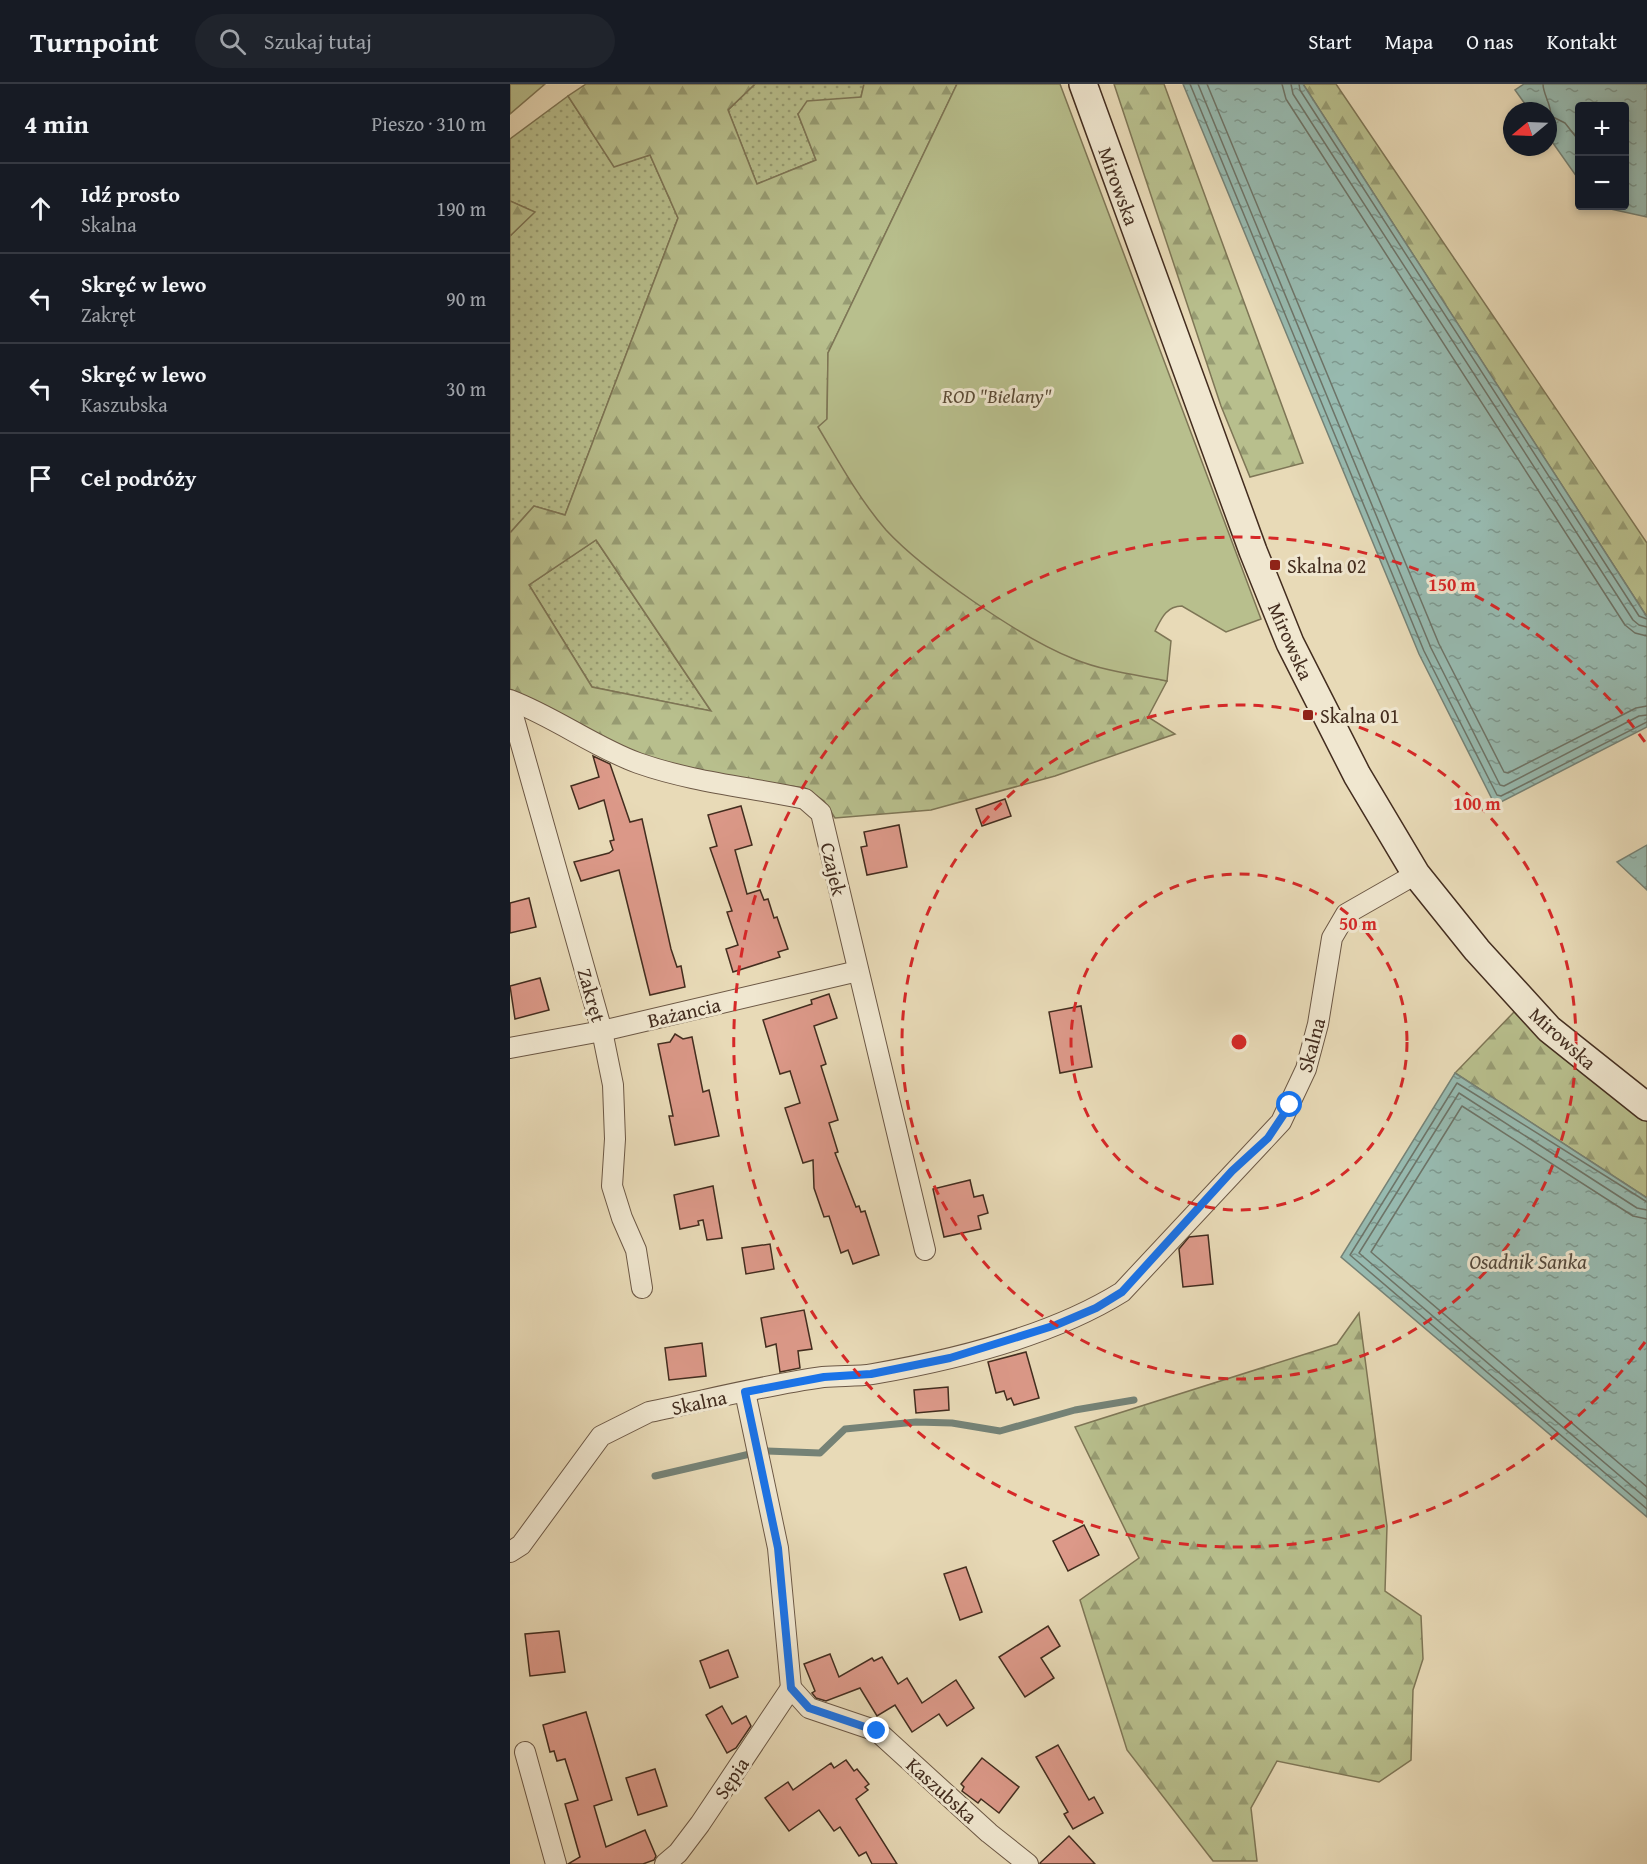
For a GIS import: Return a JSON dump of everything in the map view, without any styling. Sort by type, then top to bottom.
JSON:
[{"type":"main road","name":"Mirowska","points":[[1083,84],[1177,348],[1290,643],[1357,775],[1416,874],[1477,950],[1549,1029],[1647,1107]]},
{"type":"street","name":"Czajek","points":[[510,700],[531,708],[635,762],[673,774],[805,799],[821,813],[925,1250]]},
{"type":"street","name":"Zakręt","points":[[510,705],[602,1031],[613,1085],[615,1139],[612,1185],[622,1218],[636,1250],[642,1288]]},
{"type":"street","name":"Skalna","points":[[510,1552],[521,1545],[601,1436],[649,1412],[824,1377],[871,1374],[950,1358],[1056,1325],[1096,1308],[1122,1292],[1281,1122],[1306,1070],[1318,1024],[1332,938],[1338,924],[1346,914],[1416,874]]},
{"type":"street","name":"Bażancia","points":[[510,1048],[602,1031],[858,971]]},
{"type":"street","points":[[745,1392],[778,1548],[791,1688]]},
{"type":"street","name":"Sępia","points":[[665,1864],[678,1853],[695,1831],[791,1688]]},
{"type":"street","name":"Kaszubska","points":[[791,1688],[809,1708],[877,1731],[989,1833],[1028,1864]]},
{"type":"street","points":[[525,1752],[556,1864]]},
{"type":"green space","points":[[510,84],[545,84],[510,114]]},
{"type":"green space","points":[[586,84],[755,84],[728,110],[757,184],[816,160],[798,114],[807,101],[861,97],[864,84],[957,84],[828,353],[827,419],[1047,646],[1075,659],[1167,681],[1148,717],[1175,734],[1055,776],[931,810],[835,818],[824,801],[805,788],[675,770],[615,747],[510,689],[510,533],[534,506],[565,515],[678,218],[650,155],[614,167],[568,96]],"holes":[[[596,540],[711,711],[592,687],[529,585]]]},
{"type":"green space","points":[[755,84],[864,84],[861,97],[798,114],[816,160],[757,184],[728,110]]},
{"type":"green space","name":"ROD \"Bielany\"","points":[[957,84],[1060,84],[1261,619],[1226,632],[1182,606],[1172,608],[1162,618],[1155,631],[1171,641],[1167,681],[1108,670],[1074,659],[1028,636],[974,602],[924,564],[886,530],[858,493],[818,427],[827,419],[828,353]]},
{"type":"green space","points":[[1114,84],[1164,84],[1303,463],[1250,477],[1221,406]]},
{"type":"green space","points":[[1303,84],[1336,84],[1647,543],[1647,617]]},
{"type":"green space","points":[[568,96],[614,166],[650,155],[678,218],[565,515],[534,506],[510,533],[510,236],[534,212],[510,201],[510,139]]},
{"type":"green space","points":[[510,201],[535,212],[510,236]]},
{"type":"green space","points":[[596,540],[711,711],[592,687],[529,585]]},
{"type":"green space","points":[[1514,1012],[1613,1097],[1647,1121],[1647,1198],[1455,1073]]},
{"type":"green space","points":[[1359,1313],[1387,1526],[1385,1591],[1421,1616],[1423,1659],[1413,1690],[1411,1760],[1379,1782],[1277,1761],[1251,1808],[1257,1861],[1213,1861],[1127,1750],[1080,1600],[1139,1558],[1075,1427],[1337,1344]]},
{"type":"water","points":[[1183,84],[1303,84],[1647,617],[1647,727],[1495,805],[1419,654]]},
{"type":"water","points":[[1524,84],[1647,84],[1647,217],[1615,210],[1629,210],[1629,102],[1575,102],[1575,174],[1557,149],[1557,102],[1524,102],[1515,90]]},
{"type":"water","points":[[1647,845],[1647,890],[1617,862]]},
{"type":"water","name":"Osadnik Sanka","points":[[1455,1073],[1647,1198],[1647,1517],[1341,1257]]},
{"type":"building","points":[[593,756],[610,764],[630,822],[642,819],[671,949],[677,967],[681,966],[685,987],[650,995],[619,870],[581,881],[574,862],[609,853],[613,850],[610,841],[614,840],[604,800],[579,809],[571,786],[599,777]]},
{"type":"building","points":[[1005,799],[1011,816],[982,826],[976,809]]},
{"type":"building","points":[[741,806],[752,845],[735,850],[747,894],[760,890],[764,900],[768,899],[788,949],[778,952],[780,957],[733,972],[726,949],[738,945],[727,912],[732,911],[710,848],[717,846],[708,815]]},
{"type":"building","points":[[899,825],[907,867],[867,875],[861,847],[867,846],[864,832]]},
{"type":"building","points":[[529,898],[536,927],[510,933],[510,903]]},
{"type":"building","points":[[540,978],[549,1010],[515,1019],[510,986]]},
{"type":"building","points":[[829,994],[837,1018],[814,1026],[826,1064],[821,1066],[838,1120],[829,1123],[838,1152],[835,1153],[856,1207],[859,1206],[861,1212],[865,1211],[879,1255],[853,1264],[848,1250],[841,1253],[829,1216],[824,1217],[814,1188],[813,1160],[803,1163],[785,1108],[800,1103],[790,1071],[780,1074],[763,1020],[812,1004],[811,1000]]},
{"type":"building","points":[[1081,1006],[1092,1067],[1060,1073],[1049,1012]]},
{"type":"building","points":[[675,1034],[683,1039],[692,1037],[703,1092],[709,1090],[719,1136],[675,1145],[669,1116],[673,1116],[658,1044],[670,1042]]},
{"type":"building","points":[[970,1180],[974,1197],[983,1195],[988,1213],[978,1216],[981,1229],[944,1237],[933,1189]]},
{"type":"building","points":[[713,1186],[722,1238],[707,1240],[703,1220],[698,1221],[699,1225],[680,1229],[674,1195]]},
{"type":"building","points":[[1208,1235],[1213,1284],[1183,1287],[1179,1249],[1189,1237]]},
{"type":"building","points":[[770,1244],[774,1269],[746,1274],[742,1248]]},
{"type":"building","points":[[804,1310],[812,1349],[798,1351],[800,1368],[780,1372],[776,1344],[766,1347],[761,1318]]},
{"type":"building","points":[[702,1343],[706,1376],[669,1380],[665,1348]]},
{"type":"building","points":[[1026,1352],[1039,1398],[1014,1405],[1011,1398],[1007,1400],[1004,1391],[996,1393],[988,1362]]},
{"type":"building","points":[[948,1387],[949,1410],[916,1413],[914,1390]]},
{"type":"building","points":[[1084,1525],[1099,1555],[1068,1571],[1053,1541]]},
{"type":"building","points":[[966,1567],[982,1612],[960,1620],[944,1574]]},
{"type":"building","points":[[1048,1626],[1060,1646],[1041,1658],[1054,1678],[1025,1697],[999,1657]]},
{"type":"building","points":[[559,1631],[565,1672],[530,1676],[525,1634]]},
{"type":"building","points":[[728,1650],[738,1677],[710,1688],[700,1661]]},
{"type":"building","points":[[830,1654],[839,1677],[872,1658],[874,1661],[882,1657],[898,1684],[907,1678],[922,1703],[956,1680],[974,1708],[947,1726],[939,1714],[912,1732],[895,1705],[877,1716],[860,1688],[826,1701],[816,1698],[812,1693],[815,1691],[804,1664]]},
{"type":"building","points":[[722,1706],[732,1724],[746,1716],[751,1726],[736,1748],[727,1753],[706,1715]]},
{"type":"building","points":[[586,1712],[612,1800],[594,1806],[606,1847],[645,1830],[656,1856],[654,1860],[643,1864],[568,1864],[580,1857],[565,1804],[578,1800],[565,1759],[557,1761],[554,1751],[550,1752],[543,1725]]},
{"type":"building","points":[[1058,1745],[1089,1800],[1094,1797],[1103,1813],[1073,1829],[1064,1814],[1068,1812],[1036,1757]]},
{"type":"building","points":[[982,1758],[1019,1787],[999,1813],[981,1799],[978,1803],[962,1791],[964,1787],[961,1784]]},
{"type":"building","points":[[846,1760],[854,1771],[857,1769],[869,1784],[865,1787],[868,1790],[856,1799],[897,1864],[872,1864],[866,1852],[859,1856],[840,1827],[834,1831],[819,1810],[789,1831],[765,1798],[788,1782],[793,1790],[831,1763],[834,1768]]},
{"type":"building","points":[[655,1769],[667,1806],[638,1815],[626,1778]]},
{"type":"building","points":[[1069,1836],[1095,1864],[1040,1864],[1040,1863]]},
{"type":"waterway","points":[[767,1451],[820,1453],[845,1429],[916,1422],[952,1423],[1000,1431],[1075,1410],[1134,1400]]},
{"type":"waterway","points":[[655,1476],[750,1454]]},
{"type":"place","name":"Skalna 02","points":[[1275,565]]},
{"type":"place","name":"Skalna 01","points":[[1308,715]]},
{"type":"route","points":[[877,1731],[809,1708],[791,1688],[778,1548],[745,1392],[824,1377],[871,1374],[950,1358],[1056,1325],[1096,1308],[1122,1292],[1232,1171],[1268,1138],[1281,1122],[1290,1105]]}]
